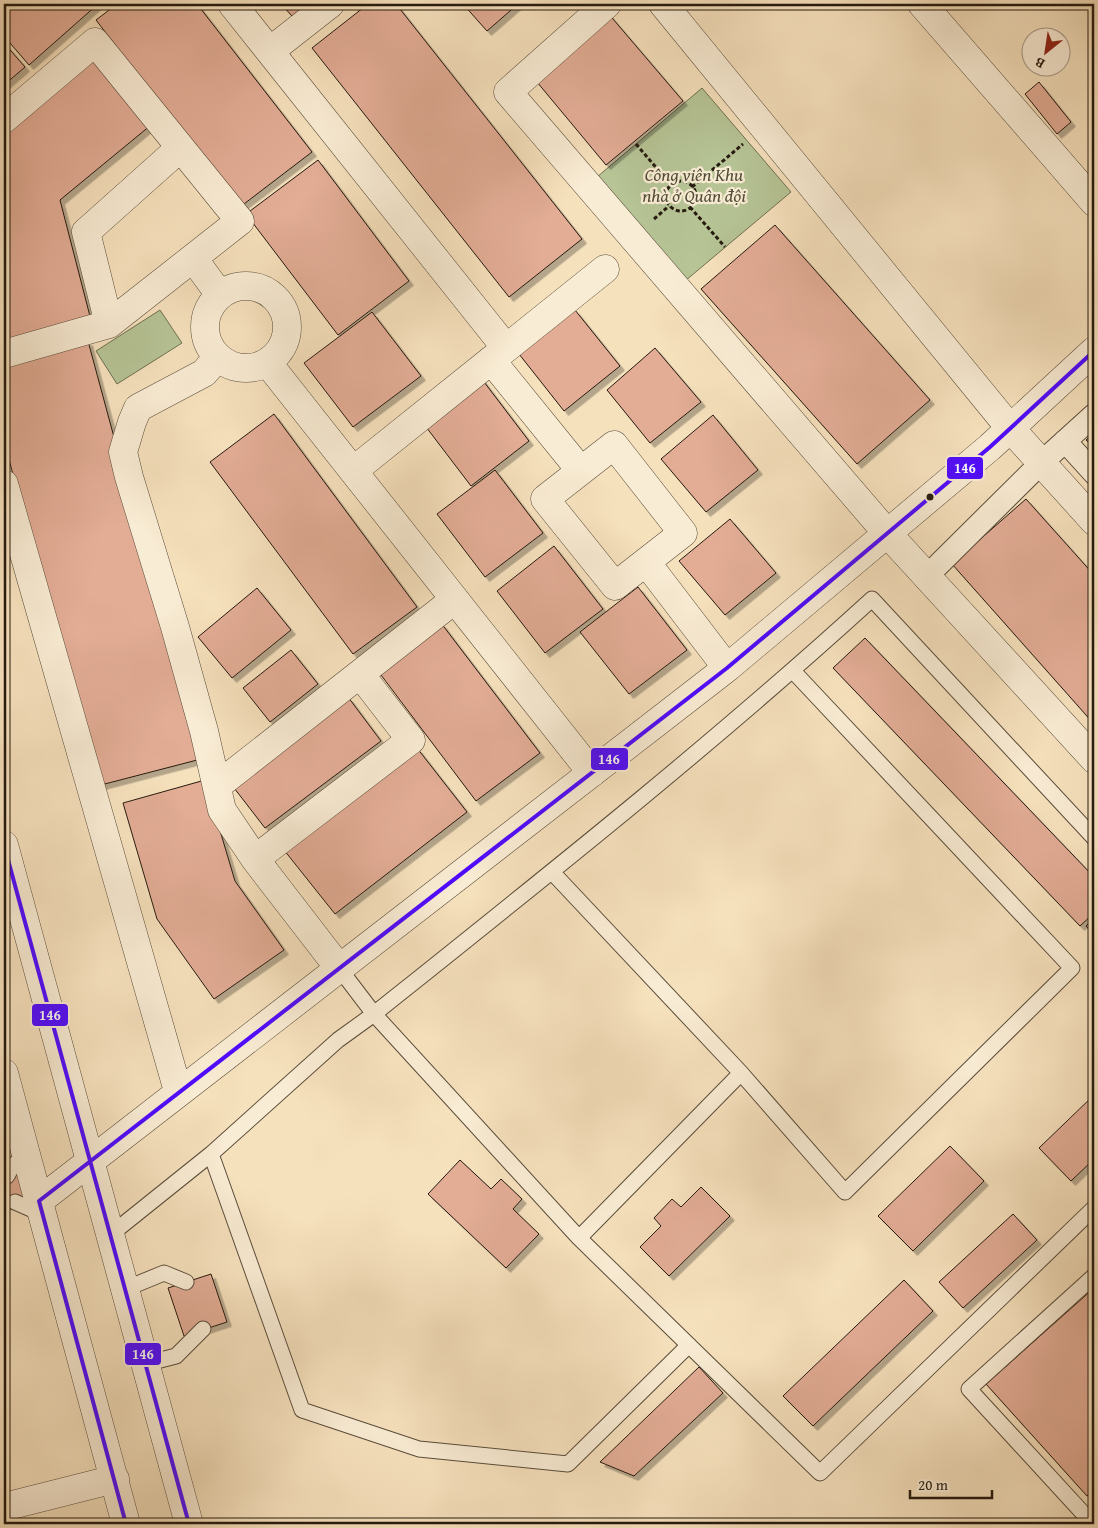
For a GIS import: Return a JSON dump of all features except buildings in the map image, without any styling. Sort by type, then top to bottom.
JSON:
[{"type":"street","points":[[232,4],[270,51],[499,354],[581,471]]},
{"type":"street","points":[[270,51],[330,4]]},
{"type":"street","points":[[607,4],[508,92],[887,533],[1094,759]]},
{"type":"street","points":[[662,4],[1010,428],[1094,521]]},
{"type":"street","points":[[922,4],[1094,202]]},
{"type":"street","points":[[4,119],[95,42],[240,221],[109,324],[4,354]]},
{"type":"street","points":[[109,324],[86,232],[180,148]]},
{"type":"street","points":[[193,258],[220,295]]},
{"type":"street","points":[[353,471],[605,269]]},
{"type":"street","points":[[246,286],[260,288],[272,295],[281,305],[286,317],[288,330],[278,354],[267,362],[255,367],[242,368],[229,364],[218,356],[210,346],[206,332],[206,319],[211,306],[220,295],[232,288],[246,286]]},
{"type":"street","points":[[32,1204],[728,668],[990,447],[1094,351]]},
{"type":"street","points":[[218,356],[204,373],[138,408],[123,452],[178,636],[218,786],[222,810],[255,859],[339,968]]},
{"type":"street","points":[[267,362],[592,773]]},
{"type":"street","points":[[926,577],[1041,463],[1094,415]]},
{"type":"street","points":[[1065,441],[1094,473]]},
{"type":"street","points":[[614,445],[683,533],[646,562],[614,586],[545,499],[614,445]]},
{"type":"street","points":[[4,484],[178,1091]]},
{"type":"street","points":[[646,562],[728,668]]},
{"type":"street","points":[[218,786],[454,600]]},
{"type":"street","points":[[255,859],[411,740],[360,674]]},
{"type":"street","points":[[4,845],[188,1524]]},
{"type":"street","points":[[4,1073],[27,1157],[32,1204],[115,1479],[126,1524]]},
{"type":"street","points":[[4,1507],[115,1479]]},
{"type":"lane","points":[[110,1235],[211,1154],[338,1040],[374,1014],[552,872],[794,671],[872,599],[1094,838]]},
{"type":"lane","points":[[552,872],[741,1073],[845,1192],[1072,968],[794,671]]},
{"type":"lane","points":[[339,968],[374,1014],[579,1238],[820,1473],[1094,1208]]},
{"type":"lane","points":[[579,1238],[741,1073]]},
{"type":"lane","points":[[211,1154],[302,1410],[419,1449],[568,1464],[689,1345]]},
{"type":"lane","points":[[7,1176],[13,1165],[27,1157]]},
{"type":"lane","points":[[125,1290],[164,1273],[186,1282]]},
{"type":"lane","points":[[1093,1524],[969,1389],[1094,1276]]},
{"type":"lane","points":[[145,1364],[176,1356],[204,1329]]},
{"type":"path","points":[[692,187],[763,127]]},
{"type":"path","points":[[636,144],[671,185]]},
{"type":"path","points":[[683,181],[692,187],[695,200],[690,207],[682,211],[669,206],[666,191],[671,185],[683,181]]},
{"type":"path","points":[[690,207],[725,247]]},
{"type":"green space","name":"Công viên Khu nhà ở Quân đội","points":[[702,88],[791,192],[685,281],[597,177]]},
{"type":"green space","points":[[160,310],[182,343],[117,384],[96,351]]},
{"type":"transit line","name":"146","points":[[126,1524],[39,1201],[727,668],[990,447],[1094,351]]},
{"type":"transit line","name":"146","points":[[4,845],[189,1524]]}]
